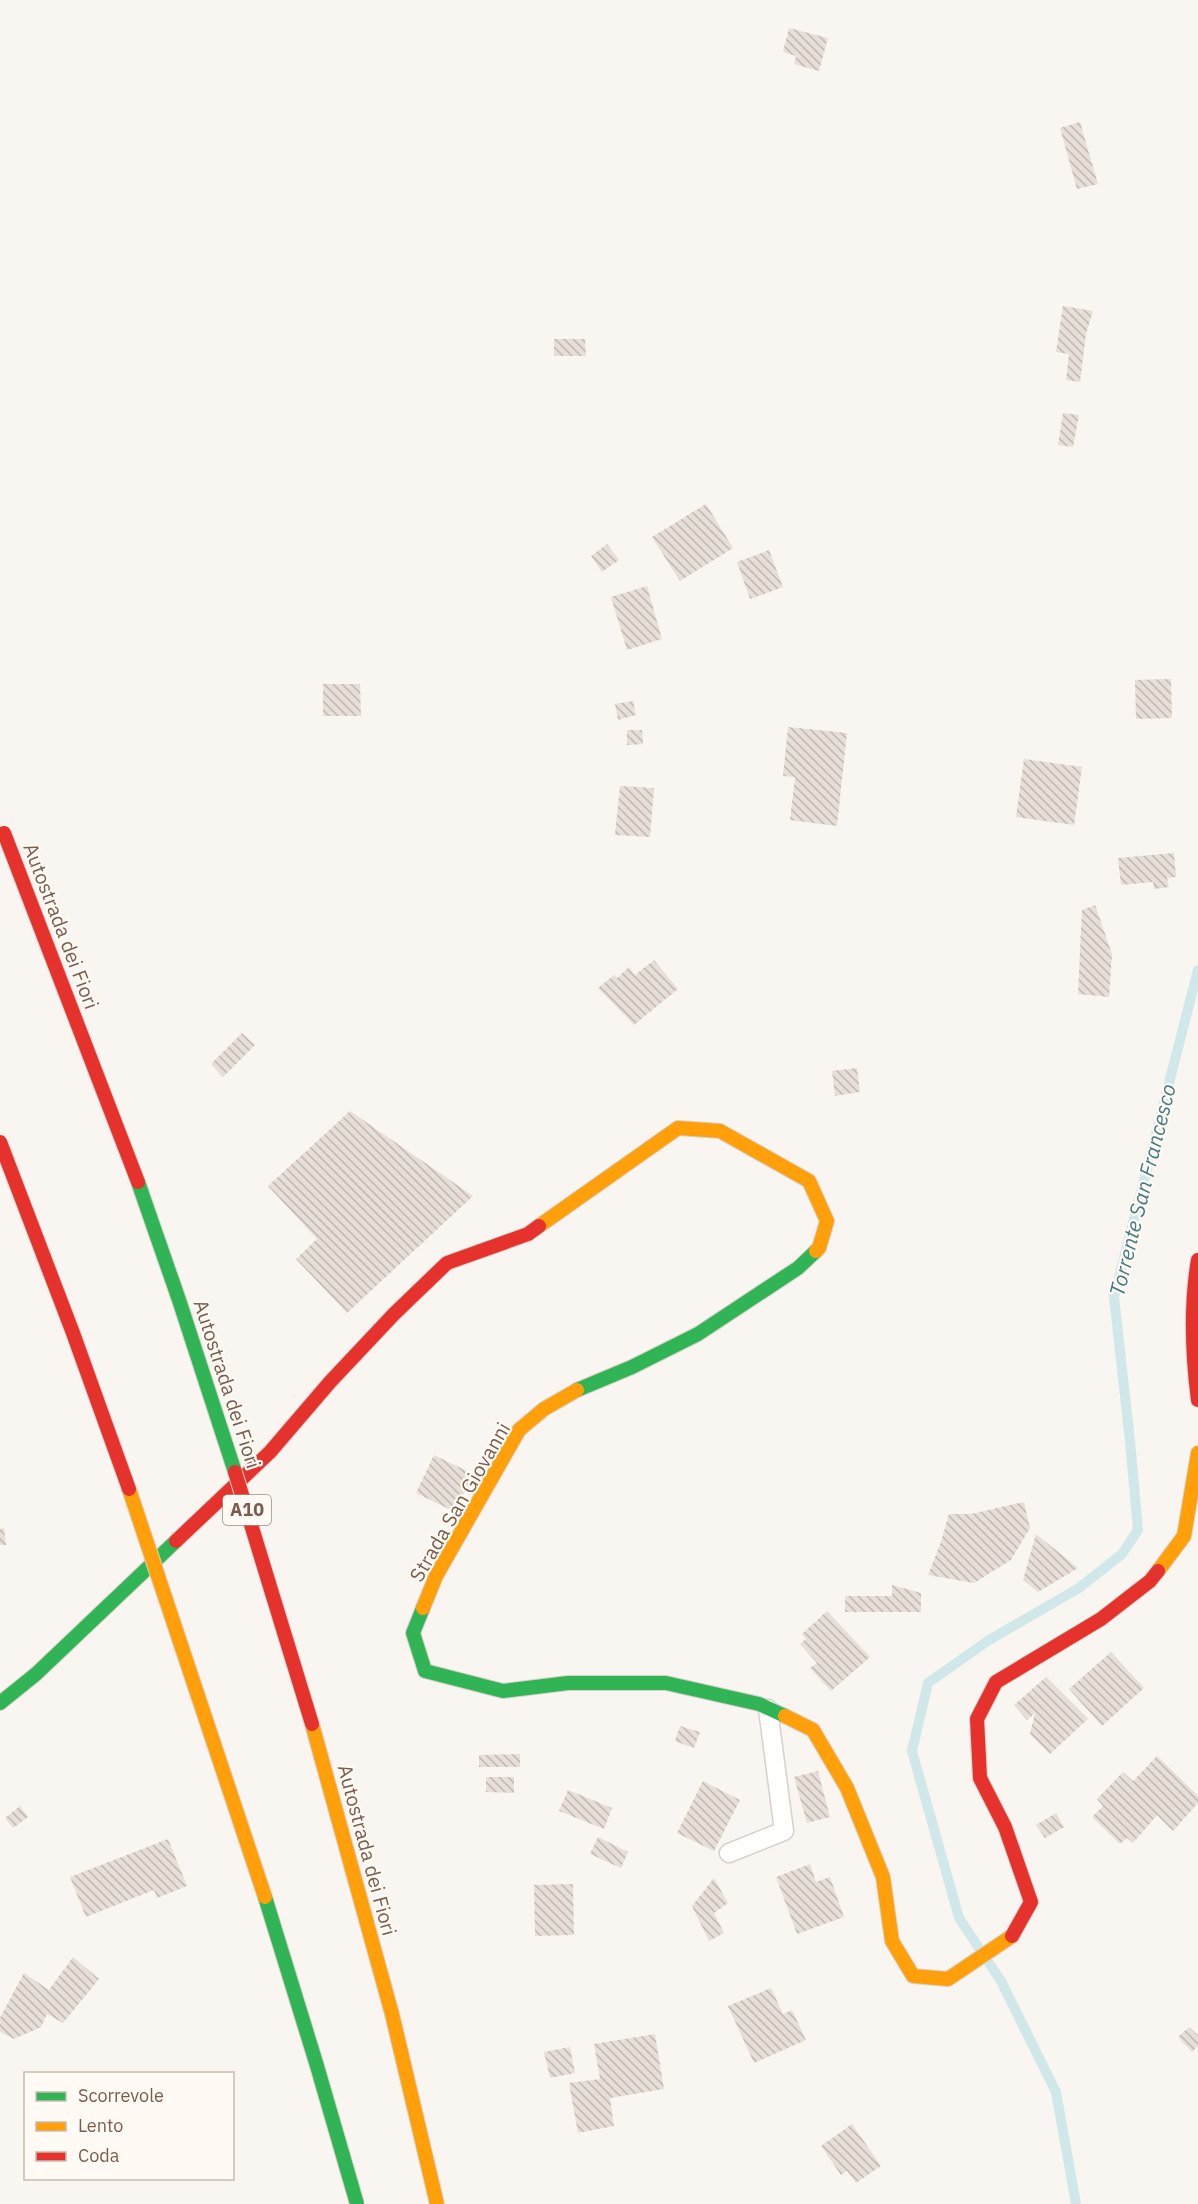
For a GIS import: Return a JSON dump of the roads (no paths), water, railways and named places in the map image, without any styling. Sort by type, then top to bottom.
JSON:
[{"type":"main road","name":"Autostrada dei Fiori","points":[[4,833],[97,1071],[159,1244],[250,1521],[324,1766],[393,2017],[437,2204]]},
{"type":"main road","name":"Strada San Giovanni","points":[[0,1703],[36,1674],[270,1452],[330,1382],[394,1314],[447,1263],[528,1234],[678,1128],[720,1131],[809,1181],[827,1221],[819,1248],[798,1268],[698,1334],[632,1367],[588,1384],[544,1409],[519,1430],[436,1576],[413,1633],[425,1671],[503,1691],[568,1683],[666,1683],[759,1704],[813,1730],[847,1788],[883,1877],[892,1941],[913,1977],[948,1979],[1013,1935],[1030,1902],[1005,1827],[980,1778],[977,1719],[996,1682],[1101,1619],[1150,1581],[1184,1536],[1198,1453]]},
{"type":"main road","points":[[0,1142],[138,1513],[244,1826],[330,2106],[357,2204]]},
{"type":"main road","points":[[1198,1260],[1194,1280],[1191,1352],[1198,1400]]},
{"type":"lane","points":[[729,1853],[784,1831],[768,1708]]},
{"type":"waterway","name":"Torrente San Francesco","points":[[1076,2204],[1056,2092],[1001,1981],[959,1918],[912,1751],[928,1683],[989,1640],[1079,1588],[1122,1554],[1138,1530],[1114,1297],[1198,970]]}]
